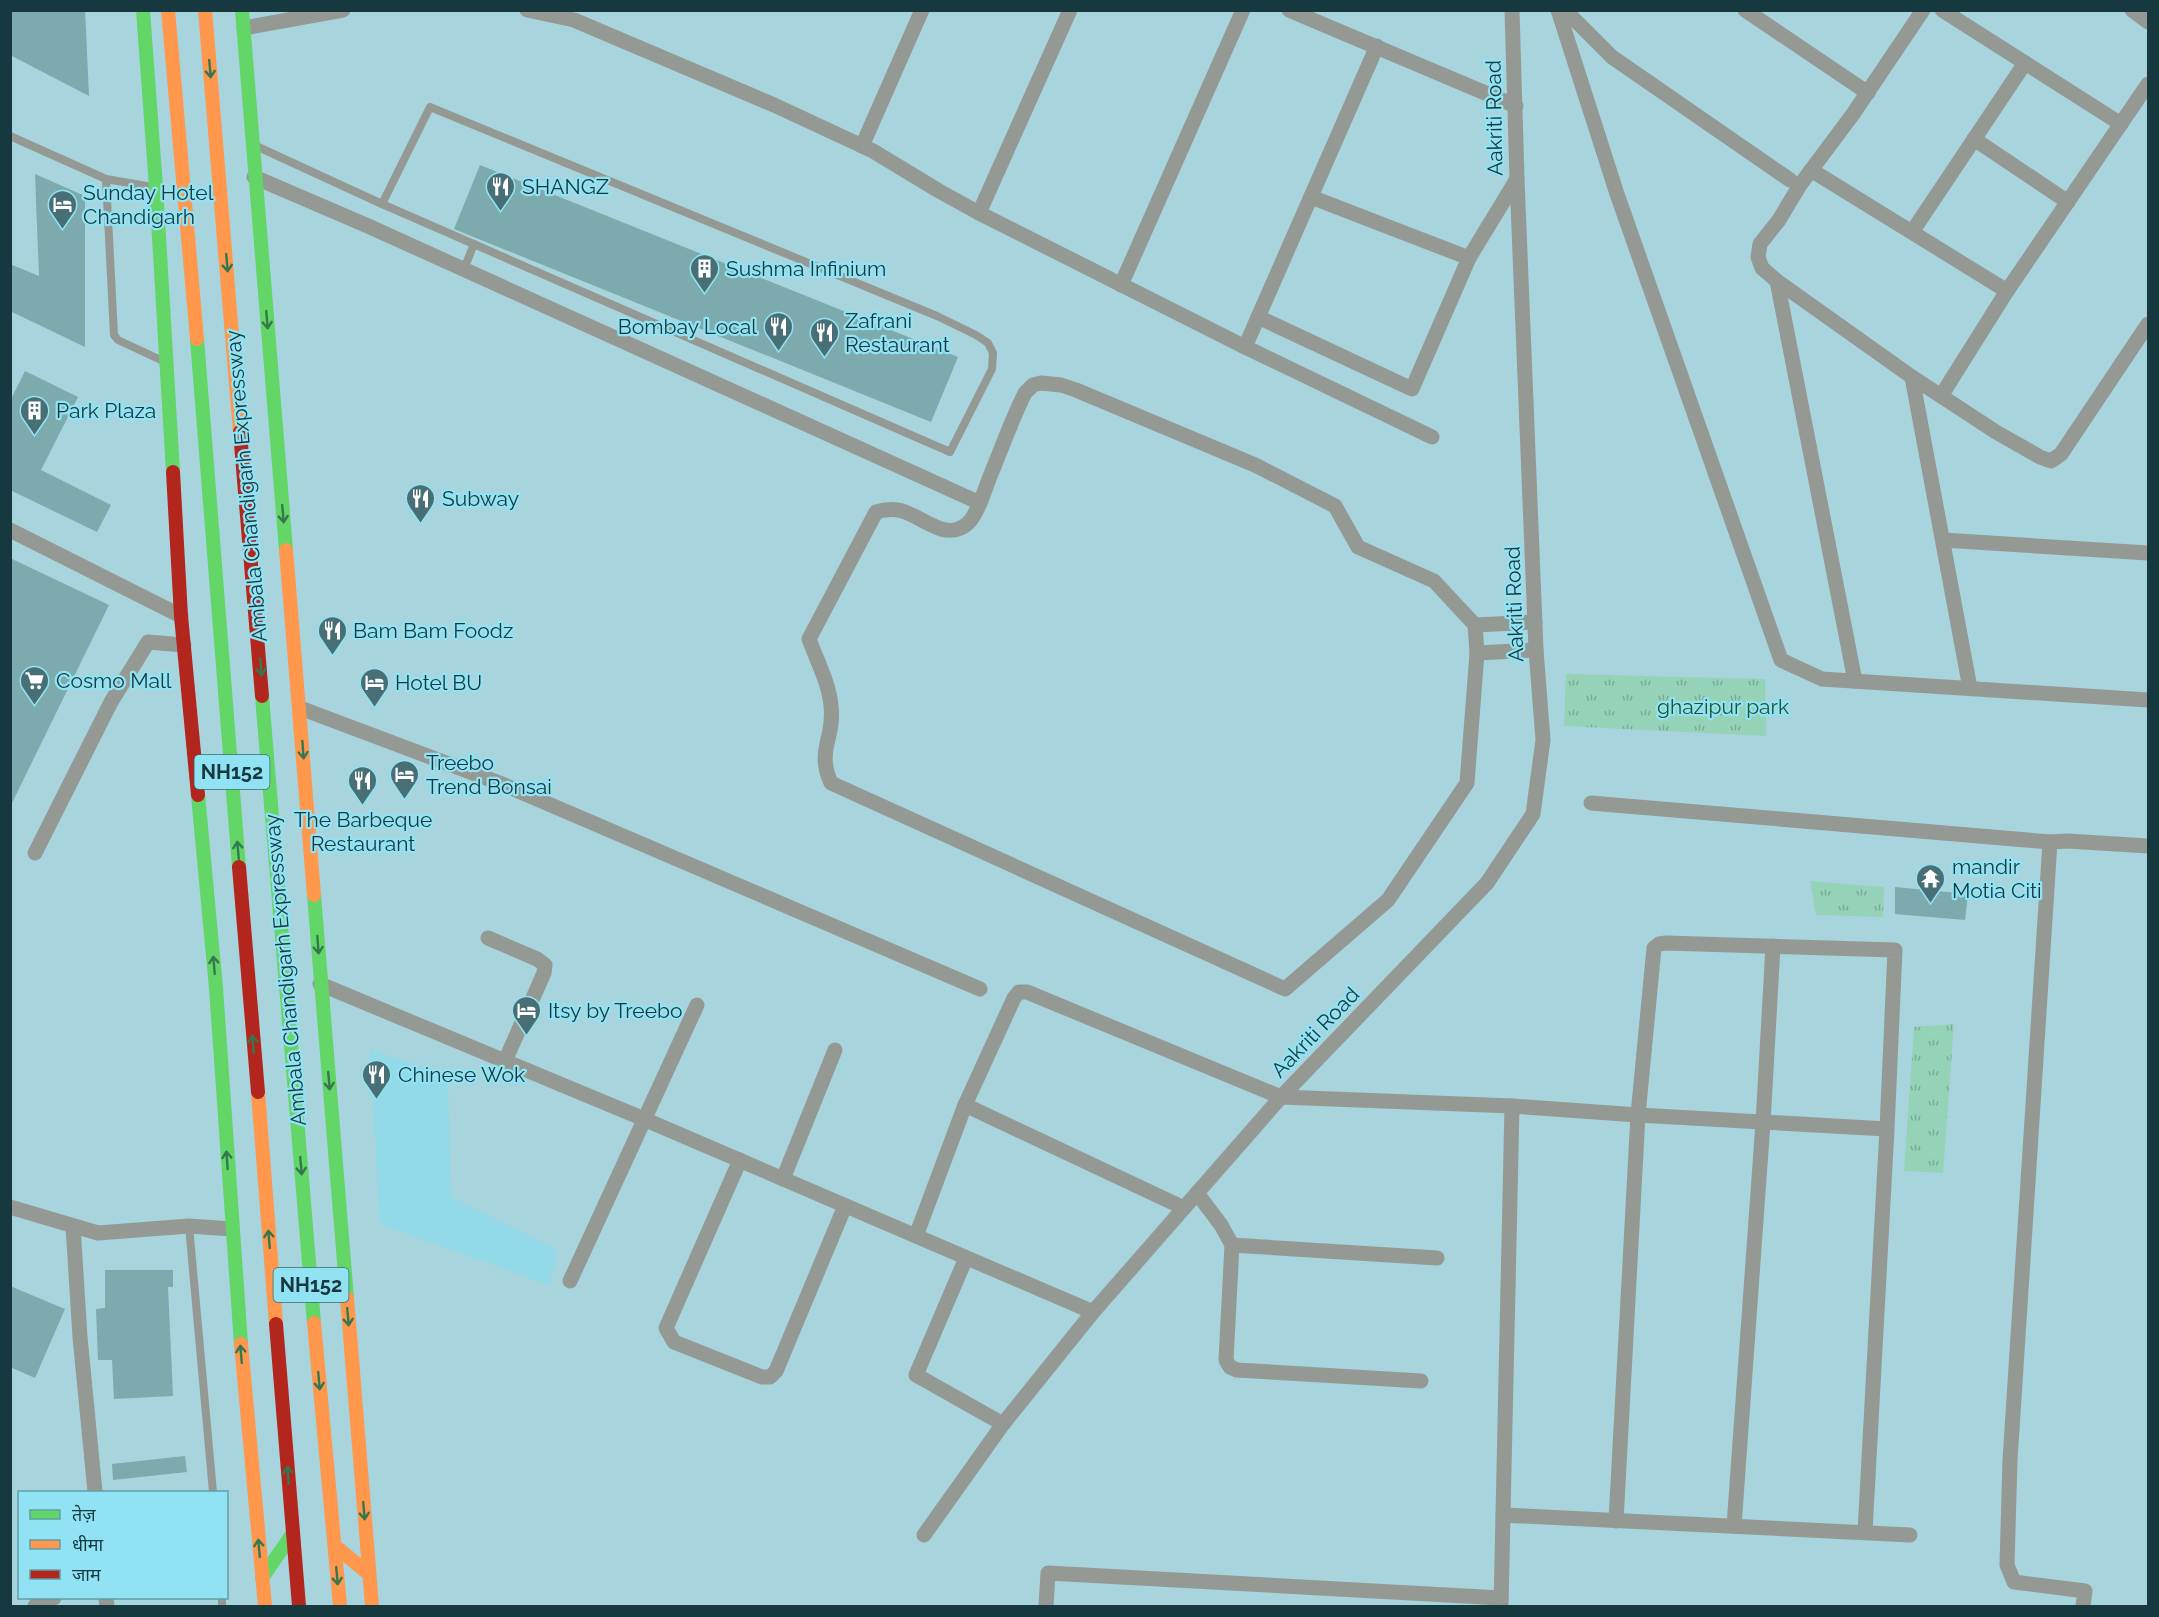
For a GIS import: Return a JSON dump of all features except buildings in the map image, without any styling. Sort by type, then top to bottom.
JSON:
[{"type":"main road","points":[[143,10],[156,187],[181,616],[216,988],[232,1229],[266,1606]]},
{"type":"main road","name":"Ambala Chandigarh Expressway","points":[[168,10],[299,1606]]},
{"type":"main road","name":"Ambala Chandigarh Expressway","points":[[205,10],[241,420],[322,1425],[340,1606]]},
{"type":"main road","points":[[242,10],[372,1606]]},
{"type":"main road","points":[[262,1578],[293,1533]]},
{"type":"main road","points":[[335,1546],[369,1574]]},
{"type":"street","points":[[244,28],[343,10]]},
{"type":"street","points":[[527,10],[576,15],[862,146],[978,213],[1245,347],[1432,436]]},
{"type":"street","points":[[862,146],[922,10]]},
{"type":"street","points":[[978,213],[1070,10]]},
{"type":"street","points":[[1121,285],[1243,10]]},
{"type":"street","points":[[1289,10],[1516,106]]},
{"type":"street","name":"Aakriti Road","points":[[924,1535],[1003,1424],[1093,1312],[1281,1097],[1487,883],[1533,814],[1543,740],[1536,650],[1512,10]]},
{"type":"street","points":[[1558,10],[1617,194],[1781,660],[1822,679],[2148,700]]},
{"type":"street","points":[[1565,10],[1612,57],[1790,180]]},
{"type":"street","points":[[1745,10],[1868,93]]},
{"type":"street","points":[[1923,10],[1868,93],[1760,244],[1758,258],[1762,268],[1912,378],[2040,457],[2051,461],[2061,454],[2148,324]]},
{"type":"street","points":[[1942,10],[2121,124]]},
{"type":"street","points":[[2132,10],[2148,22]]},
{"type":"street","points":[[1245,347],[1377,46]]},
{"type":"street","points":[[1912,232],[2025,63]]},
{"type":"street","points":[[1941,396],[2007,291],[2148,84]]},
{"type":"street","points":[[1974,140],[2068,202]]},
{"type":"street","points":[[1811,170],[2007,291]]},
{"type":"street","points":[[254,177],[464,269],[980,503]]},
{"type":"street","points":[[1258,317],[1412,389],[1469,258],[1517,179]]},
{"type":"street","points":[[1311,197],[1469,258]]},
{"type":"street","points":[[1777,281],[1855,681]]},
{"type":"street","points":[[1912,378],[1970,688]]},
{"type":"street","points":[[1041,383],[1061,385],[1255,465],[1335,506],[1358,547],[1434,581],[1475,625],[1478,653],[1467,783],[1388,900],[1285,989],[831,783],[824,768],[825,752],[831,730],[832,706],[826,682],[809,639],[876,512],[901,509],[938,528],[949,531],[970,522],[1025,393],[1033,385],[1041,383]]},
{"type":"street","points":[[10,530],[181,616]]},
{"type":"street","points":[[1943,540],[2148,553]]},
{"type":"street","points":[[1475,625],[1535,622]]},
{"type":"street","points":[[36,853],[111,702],[148,642],[184,645]]},
{"type":"street","points":[[1478,653],[1536,650]]},
{"type":"street","points":[[300,708],[502,784],[980,989]]},
{"type":"street","points":[[1591,803],[2050,842],[2148,846]]},
{"type":"street","points":[[2050,842],[2010,1460],[2007,1565],[2014,1582],[2085,1591],[2083,1606]]},
{"type":"street","points":[[488,938],[537,959],[545,965],[544,973],[505,1061]]},
{"type":"street","points":[[1616,1521],[1638,1115],[1654,948],[1666,943],[1895,950],[1865,1532]]},
{"type":"street","points":[[1734,1526],[1763,1123],[1773,946]]},
{"type":"street","points":[[320,984],[645,1119],[1093,1312]]},
{"type":"street","points":[[916,1236],[965,1105],[1014,998],[1019,992],[1027,992],[1281,1097],[1512,1106],[1887,1130]]},
{"type":"street","points":[[570,1281],[697,1005]]},
{"type":"street","points":[[783,1179],[835,1050]]},
{"type":"street","points":[[965,1105],[1184,1208]]},
{"type":"street","points":[[1046,1606],[1048,1573],[1501,1602],[1512,1106]]},
{"type":"street","points":[[740,1160],[666,1328],[674,1342],[762,1377],[770,1377],[776,1371],[845,1206]]},
{"type":"street","points":[[1197,1193],[1221,1225],[1232,1245],[1226,1360],[1230,1367],[1237,1370],[1421,1381]]},
{"type":"street","points":[[10,1207],[98,1233],[189,1226],[232,1229]]},
{"type":"street","points":[[73,1226],[80,1337],[95,1491]]},
{"type":"street","points":[[1232,1245],[1437,1258]]},
{"type":"street","points":[[966,1258],[916,1375],[1003,1424]]},
{"type":"street","points":[[1503,1515],[1910,1535]]},
{"type":"street","points":[[35,1606],[39,1601],[49,1599]]},
{"type":"lane","points":[[252,144],[382,204],[950,452],[992,369],[993,353],[988,343],[967,330],[430,107],[382,204]]},
{"type":"lane","points":[[10,136],[106,179],[156,187]]},
{"type":"lane","points":[[106,179],[114,335],[118,340],[165,362]]},
{"type":"lane","points":[[464,269],[474,244]]},
{"type":"lane","points":[[189,1226],[213,1491]]},
{"type":"shaded area","points":[[370,1049],[448,1076],[451,1197],[558,1250],[549,1285],[380,1224]]},
{"type":"green space","name":"ghazipur park","points":[[1566,674],[1765,679],[1766,736],[1564,726]]},
{"type":"green space","points":[[1810,881],[1884,887],[1883,917],[1816,915]]},
{"type":"green space","points":[[1954,1024],[1943,1173],[1904,1171],[1914,1027]]},
{"type":"traffic: fast","points":[[143,10],[173,472]]},
{"type":"traffic: fast","points":[[242,10],[286,550]]},
{"type":"traffic: fast","points":[[197,339],[239,867]]},
{"type":"traffic: fast","points":[[262,696],[314,1323]]},
{"type":"traffic: fast","points":[[198,795],[216,988],[241,1344]]},
{"type":"traffic: fast","points":[[314,895],[347,1298]]},
{"type":"traffic: fast","points":[[262,1578],[293,1533]]},
{"type":"traffic: slow","points":[[168,10],[197,339]]},
{"type":"traffic: slow","points":[[205,10],[240,432]]},
{"type":"traffic: slow","points":[[286,550],[314,895]]},
{"type":"traffic: slow","points":[[258,1092],[276,1324]]},
{"type":"traffic: slow","points":[[347,1298],[372,1606]]},
{"type":"traffic: slow","points":[[314,1323],[340,1606]]},
{"type":"traffic: slow","points":[[241,1344],[265,1606]]},
{"type":"traffic: slow","points":[[335,1546],[369,1574]]},
{"type":"traffic: jam","points":[[240,432],[262,696]]},
{"type":"traffic: jam","points":[[173,472],[181,616],[198,795]]},
{"type":"traffic: jam","points":[[239,867],[258,1092]]},
{"type":"traffic: jam","points":[[276,1324],[299,1606]]},
{"type":"place","name":"SHANGZ","points":[[501,212]]},
{"type":"place","name":"Sunday Hotel Chandigarh","points":[[62,230]]},
{"type":"place","name":"Sushma Infinium","points":[[705,294]]},
{"type":"place","name":"Bombay Local","points":[[778,352]]},
{"type":"place","name":"Zafrani Restaurant","points":[[824,358]]},
{"type":"place","name":"Park Plaza","points":[[35,436]]},
{"type":"place","name":"Subway","points":[[421,524]]},
{"type":"place","name":"Bam Bam Foodz","points":[[332,656]]},
{"type":"place","name":"Cosmo Mall","points":[[35,706]]},
{"type":"place","name":"Hotel BU","points":[[374,708]]},
{"type":"place","name":"Treebo Trend Bonsai","points":[[405,800]]},
{"type":"place","name":"The Barbeque Restaurant","points":[[363,806]]},
{"type":"place","name":"mandir Motia Citi","points":[[1931,904]]},
{"type":"place","name":"Itsy by Treebo","points":[[527,1036]]},
{"type":"place","name":"Chinese Wok","points":[[377,1100]]}]
